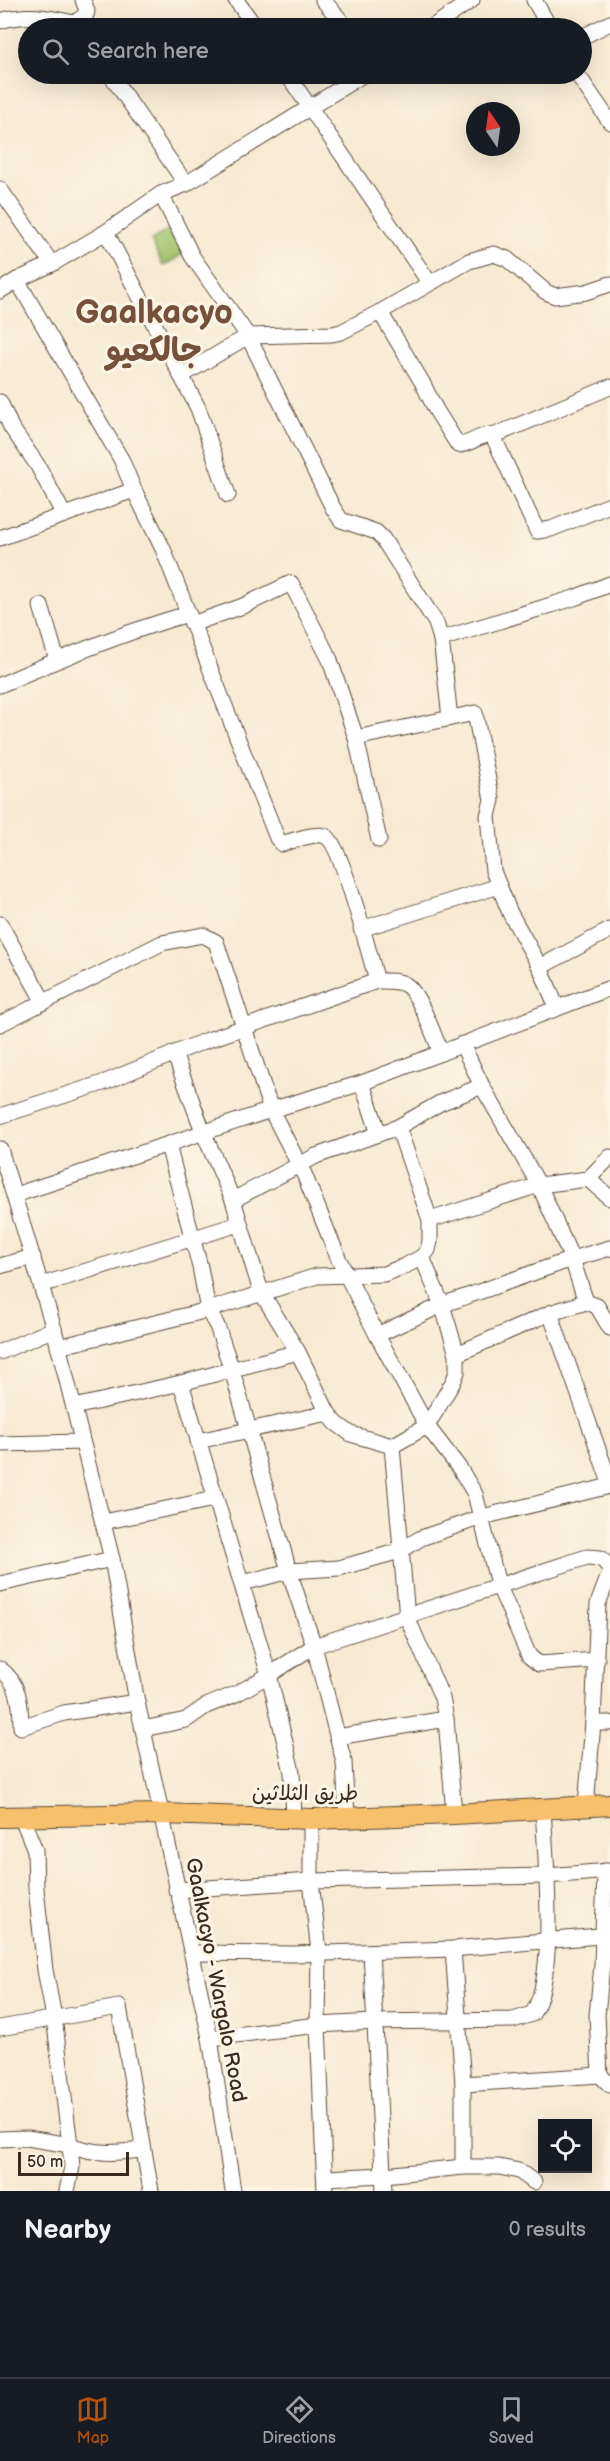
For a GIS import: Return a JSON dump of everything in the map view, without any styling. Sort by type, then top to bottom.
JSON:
[{"type":"main road","name":"طريق الثلاثين","points":[[0,1817],[162,1814],[303,1819],[454,1814],[543,1807],[610,1805]]},
{"type":"street","points":[[83,0],[87,11],[83,18]]},
{"type":"street","points":[[236,0],[249,18]]},
{"type":"street","points":[[323,0],[338,18]]},
{"type":"street","points":[[446,18],[472,0]]},
{"type":"street","points":[[534,0],[544,18]]},
{"type":"street","points":[[0,21],[21,15],[38,15],[48,18]]},
{"type":"street","points":[[592,32],[610,23]]},
{"type":"street","points":[[117,84],[186,184]]},
{"type":"street","points":[[294,84],[429,282]]},
{"type":"street","points":[[0,291],[106,232],[161,194],[186,184],[347,84]]},
{"type":"street","points":[[585,84],[610,123]]},
{"type":"street","points":[[0,189],[52,264]]},
{"type":"street","points":[[161,194],[192,256],[248,336],[333,508],[341,520],[376,532],[384,539],[436,623],[441,639],[450,718]]},
{"type":"street","points":[[106,232],[198,408],[228,495]]},
{"type":"street","points":[[181,376],[248,336],[341,332],[469,261],[494,254],[507,259],[546,292],[555,296],[586,292],[610,284]]},
{"type":"street","points":[[17,280],[121,459],[164,549],[277,838],[282,844],[321,834],[328,837],[336,850],[378,981]]},
{"type":"street","points":[[380,312],[458,445],[464,445],[486,435],[494,436],[610,387]]},
{"type":"street","points":[[0,402],[11,427],[38,466],[64,515]]},
{"type":"street","points":[[494,436],[537,531],[551,529],[610,505]]},
{"type":"street","points":[[0,538],[134,490]]},
{"type":"street","points":[[0,685],[153,623],[190,619],[243,606],[291,583],[330,660],[356,738],[379,840]]},
{"type":"street","points":[[441,639],[574,598],[610,584]]},
{"type":"street","points":[[41,606],[57,660]]},
{"type":"street","points":[[356,738],[475,713],[492,800],[488,816],[493,872],[510,913],[540,967],[557,1008]]},
{"type":"street","points":[[362,929],[499,886]]},
{"type":"street","points":[[0,924],[44,1002]]},
{"type":"street","points":[[540,967],[610,930]]},
{"type":"street","points":[[0,1024],[162,943],[203,934],[216,942],[221,951],[243,1028],[271,1110],[299,1164],[339,1260],[377,1335],[427,1426],[471,1485],[482,1517],[498,1584],[532,1660],[539,1664],[597,1660]]},
{"type":"street","points":[[0,1116],[103,1083],[174,1053],[378,981],[406,985],[425,1015],[441,1053]]},
{"type":"street","points":[[15,1195],[271,1110],[362,1083],[610,988]]},
{"type":"street","points":[[462,1044],[482,1086],[539,1185],[572,1259],[586,1302]]},
{"type":"street","points":[[174,1053],[204,1134],[233,1200],[261,1292],[298,1352],[328,1413],[336,1423],[351,1434],[392,1446],[427,1426],[457,1372],[457,1354],[442,1305],[422,1257]]},
{"type":"street","points":[[362,1083],[379,1134]]},
{"type":"street","points":[[233,1200],[299,1164],[398,1127],[440,1103],[482,1086]]},
{"type":"street","points":[[58,1347],[208,1310],[317,1276],[384,1274],[422,1257],[428,1250],[430,1241],[430,1220],[398,1127]]},
{"type":"street","points":[[168,1145],[193,1239],[208,1310],[217,1326],[232,1370],[289,1571],[314,1646],[344,1762],[347,1818]]},
{"type":"street","name":"Gaalkacyo - Wargalo Road","points":[[0,1149],[54,1329],[112,1559],[137,1702],[210,2038],[233,2191]]},
{"type":"street","points":[[430,1220],[539,1185],[588,1179],[610,1157]]},
{"type":"street","points":[[588,1179],[610,1198]]},
{"type":"street","points":[[41,1285],[239,1224]]},
{"type":"street","points":[[377,1335],[442,1305],[610,1248]]},
{"type":"street","points":[[0,1266],[33,1257]]},
{"type":"street","points":[[457,1354],[550,1313],[586,1302],[597,1306],[610,1328]]},
{"type":"street","points":[[243,1582],[289,1571],[339,1568],[400,1551],[429,1535],[482,1517],[610,1484],[550,1313]]},
{"type":"street","points":[[0,1352],[54,1329]]},
{"type":"street","points":[[74,1407],[181,1383],[298,1352]]},
{"type":"street","points":[[181,1383],[214,1499],[243,1582],[269,1675],[303,1819],[319,1952],[318,2025],[325,2184],[384,2183],[463,2167],[499,2167],[519,2171],[534,2182]]},
{"type":"street","points":[[198,1441],[328,1413]]},
{"type":"street","points":[[0,1444],[82,1442]]},
{"type":"street","points":[[392,1446],[407,1617],[442,1698],[446,1719],[454,1814]]},
{"type":"street","points":[[103,1522],[214,1499]]},
{"type":"street","points":[[143,1729],[186,1720],[206,1706],[238,1693],[314,1646],[407,1617],[498,1584],[587,1557],[601,1558],[610,1570],[598,1604],[597,1660],[586,1806]]},
{"type":"street","points":[[0,1584],[112,1559]]},
{"type":"street","points":[[0,1669],[11,1676],[21,1705],[21,1727],[64,1713],[137,1702]]},
{"type":"street","points":[[337,1737],[446,1719]]},
{"type":"street","points":[[593,1723],[610,1723]]},
{"type":"street","points":[[210,2038],[318,2025],[513,2020],[532,2014],[543,1993],[548,1942],[543,1807]]},
{"type":"street","points":[[22,1818],[35,1850],[36,1889],[45,1970],[54,2017],[70,2145],[72,2167],[67,2191]]},
{"type":"street","points":[[177,1890],[312,1881],[546,1876],[608,1871],[607,1935],[597,2015],[605,2080],[463,2084]]},
{"type":"street","points":[[192,1953],[294,1954],[453,1949],[607,1935]]},
{"type":"street","points":[[453,1949],[463,2084],[463,2167]]},
{"type":"street","points":[[371,1952],[384,2183]]},
{"type":"street","points":[[0,2028],[119,2007],[151,2191]]},
{"type":"street","points":[[0,2139],[27,2138],[103,2153],[143,2150]]},
{"type":"green space","points":[[172,228],[185,253],[163,266],[151,240]]},
{"type":"district","name":"Gaalkacyo جالكعيو","points":[[154,332]]}]
